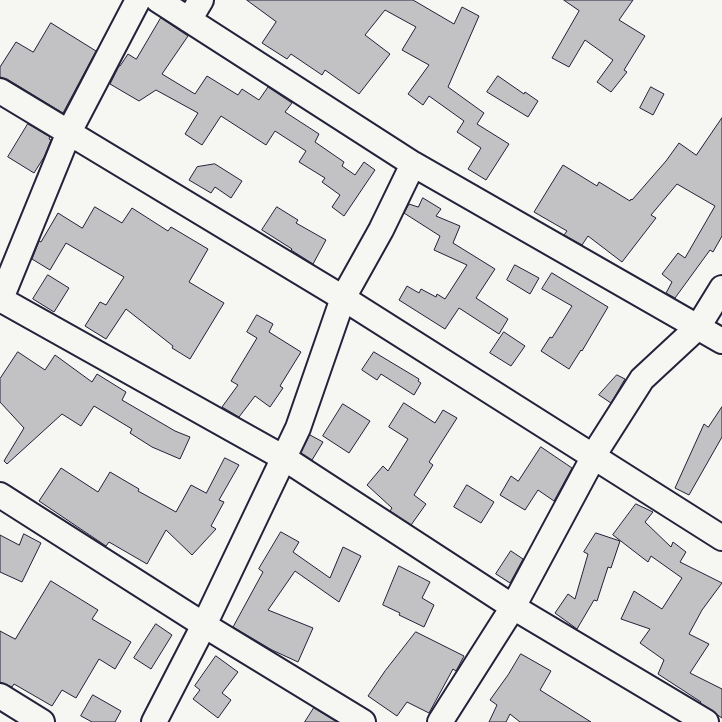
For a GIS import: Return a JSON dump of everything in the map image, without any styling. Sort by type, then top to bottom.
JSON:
[{"type":"street","points":[[138,0],[70,132],[0,300],[284,458],[513,607],[706,722]]},
{"type":"street","points":[[158,0],[195,10],[413,164],[722,341]]},
{"type":"street","points":[[0,91],[343,298],[722,538]]},
{"type":"street","points":[[154,722],[204,625],[298,428],[343,298],[381,230],[413,164]]},
{"type":"street","points":[[440,722],[513,607],[600,445],[642,379],[698,327],[722,288]]},
{"type":"street","points":[[0,495],[204,625],[363,722]]},
{"type":"street","points":[[0,696],[42,722]]},
{"type":"building","points":[[247,0],[413,0],[454,24],[462,7],[479,16],[448,87],[484,113],[477,124],[509,144],[486,180],[468,169],[481,148],[457,132],[464,121],[429,96],[423,105],[408,94],[429,65],[402,50],[416,27],[385,10],[365,35],[390,54],[359,94],[325,70],[322,75],[291,54],[287,59],[262,43],[276,22]]},
{"type":"building","points":[[564,0],[633,0],[619,20],[645,36],[624,70],[627,72],[611,92],[597,82],[613,60],[585,40],[569,67],[552,58],[579,11]]},
{"type":"building","points":[[161,18],[188,36],[162,74],[195,94],[207,76],[238,95],[242,89],[259,100],[268,87],[292,103],[285,112],[319,134],[315,142],[344,162],[342,166],[355,175],[364,162],[375,170],[344,216],[332,207],[340,195],[322,182],[325,178],[299,162],[306,151],[275,131],[266,145],[221,116],[202,145],[185,134],[198,113],[156,90],[139,101],[110,84],[119,66],[128,54],[136,59]]},
{"type":"building","points":[[51,23],[96,51],[63,113],[7,79],[0,77],[0,67],[16,42],[33,52]]},
{"type":"building","points":[[498,76],[538,101],[528,117],[487,92]]},
{"type":"building","points":[[651,87],[664,94],[653,115],[640,108]]},
{"type":"building","points":[[722,118],[722,236],[713,252],[710,250],[675,298],[666,293],[672,282],[662,274],[678,253],[685,258],[715,206],[677,184],[651,215],[656,218],[622,262],[588,236],[582,245],[564,235],[567,231],[534,212],[563,165],[597,186],[599,182],[630,201],[632,200],[679,143],[696,155]]},
{"type":"building","points":[[28,124],[50,137],[49,139],[51,140],[44,157],[34,173],[8,157]]},
{"type":"building","points":[[215,164],[242,181],[231,198],[215,187],[211,193],[189,180],[197,167]]},
{"type":"building","points":[[423,198],[441,209],[436,216],[460,226],[453,243],[495,269],[476,298],[508,319],[499,334],[459,308],[445,329],[399,300],[407,286],[419,293],[421,289],[436,297],[437,294],[445,299],[467,265],[434,250],[440,236],[404,213],[409,204],[418,207]]},
{"type":"building","points":[[95,207],[122,223],[132,208],[168,231],[171,227],[208,249],[189,282],[224,303],[190,359],[172,348],[173,346],[126,309],[106,339],[85,326],[100,302],[106,305],[124,277],[66,243],[50,270],[32,259],[39,241],[41,242],[58,213],[82,228]]},
{"type":"building","points":[[277,207],[298,220],[296,223],[326,240],[313,264],[262,230]]},
{"type":"building","points":[[515,265],[539,278],[530,294],[507,280]]},
{"type":"building","points":[[552,273],[608,307],[569,369],[541,351],[550,337],[552,338],[572,306],[542,289]]},
{"type":"building","points":[[48,275],[69,288],[54,312],[33,299]]},
{"type":"building","points":[[257,315],[273,324],[269,332],[301,352],[280,386],[283,388],[270,407],[255,396],[239,417],[222,407],[238,385],[231,381],[257,338],[247,332]]},
{"type":"building","points":[[504,332],[525,346],[511,366],[490,353]]},
{"type":"building","points":[[18,352],[45,370],[55,355],[92,382],[97,374],[126,392],[122,400],[175,431],[190,437],[180,459],[152,447],[130,433],[132,429],[94,406],[81,426],[62,414],[7,464],[4,461],[24,428],[0,402],[0,379]]},
{"type":"building","points":[[374,352],[419,379],[418,381],[421,383],[414,395],[381,374],[377,380],[362,370]]},
{"type":"building","points":[[617,375],[625,379],[611,403],[599,395]]},
{"type":"building","points":[[404,403],[435,423],[443,410],[457,418],[429,462],[433,465],[414,495],[426,504],[411,525],[390,511],[392,508],[367,485],[383,466],[388,471],[408,439],[389,427]]},
{"type":"building","points":[[343,404],[370,421],[349,453],[323,436]]},
{"type":"building","points":[[722,407],[722,437],[689,495],[675,488],[704,424],[708,427]]},
{"type":"building","points":[[310,435],[323,442],[312,460],[301,453]]},
{"type":"building","points":[[541,447],[572,468],[554,501],[538,490],[525,510],[500,495],[511,476],[518,481]]},
{"type":"building","points":[[225,458],[239,465],[219,500],[224,502],[211,526],[216,529],[192,555],[166,530],[147,564],[109,542],[106,546],[39,501],[61,468],[98,492],[110,472],[139,489],[138,491],[176,512],[191,485],[206,493]]},
{"type":"building","points":[[467,485],[494,502],[481,523],[454,507]]},
{"type":"building","points":[[636,504],[653,512],[645,522],[671,547],[673,542],[686,552],[680,562],[722,583],[702,610],[689,634],[709,644],[690,673],[722,689],[722,718],[658,674],[664,660],[640,643],[650,629],[621,619],[634,591],[662,609],[682,578],[651,556],[648,562],[613,535]]},
{"type":"building","points":[[281,532],[299,542],[293,552],[330,578],[343,547],[361,556],[339,602],[295,571],[268,610],[313,628],[298,662],[272,650],[233,627],[263,572],[259,569]]},
{"type":"building","points":[[596,533],[620,541],[611,568],[608,567],[597,601],[594,600],[577,629],[555,613],[568,594],[575,599],[588,554],[584,552]]},
{"type":"building","points":[[24,534],[41,543],[22,582],[0,572],[0,535],[19,545]]},
{"type":"building","points":[[511,551],[523,559],[510,583],[496,574]]},
{"type":"building","points":[[399,566],[430,582],[422,598],[434,605],[424,627],[383,605]]},
{"type":"building","points":[[51,581],[98,610],[92,619],[131,642],[115,669],[99,659],[76,698],[62,690],[52,706],[14,684],[12,687],[0,682],[0,631],[15,639]]},
{"type":"building","points":[[156,624],[172,635],[151,669],[134,658]]},
{"type":"building","points":[[416,632],[464,656],[456,671],[453,669],[429,713],[407,702],[397,716],[368,696]]},
{"type":"building","points":[[521,654],[551,671],[540,690],[591,722],[520,722],[510,714],[506,722],[489,722],[497,705],[490,700]]},
{"type":"building","points":[[216,656],[238,672],[222,693],[231,700],[218,718],[193,699],[200,690],[195,686]]},
{"type":"building","points":[[93,695],[121,711],[115,722],[92,722],[81,716]]},
{"type":"building","points":[[314,708],[337,722],[305,722]]}]
